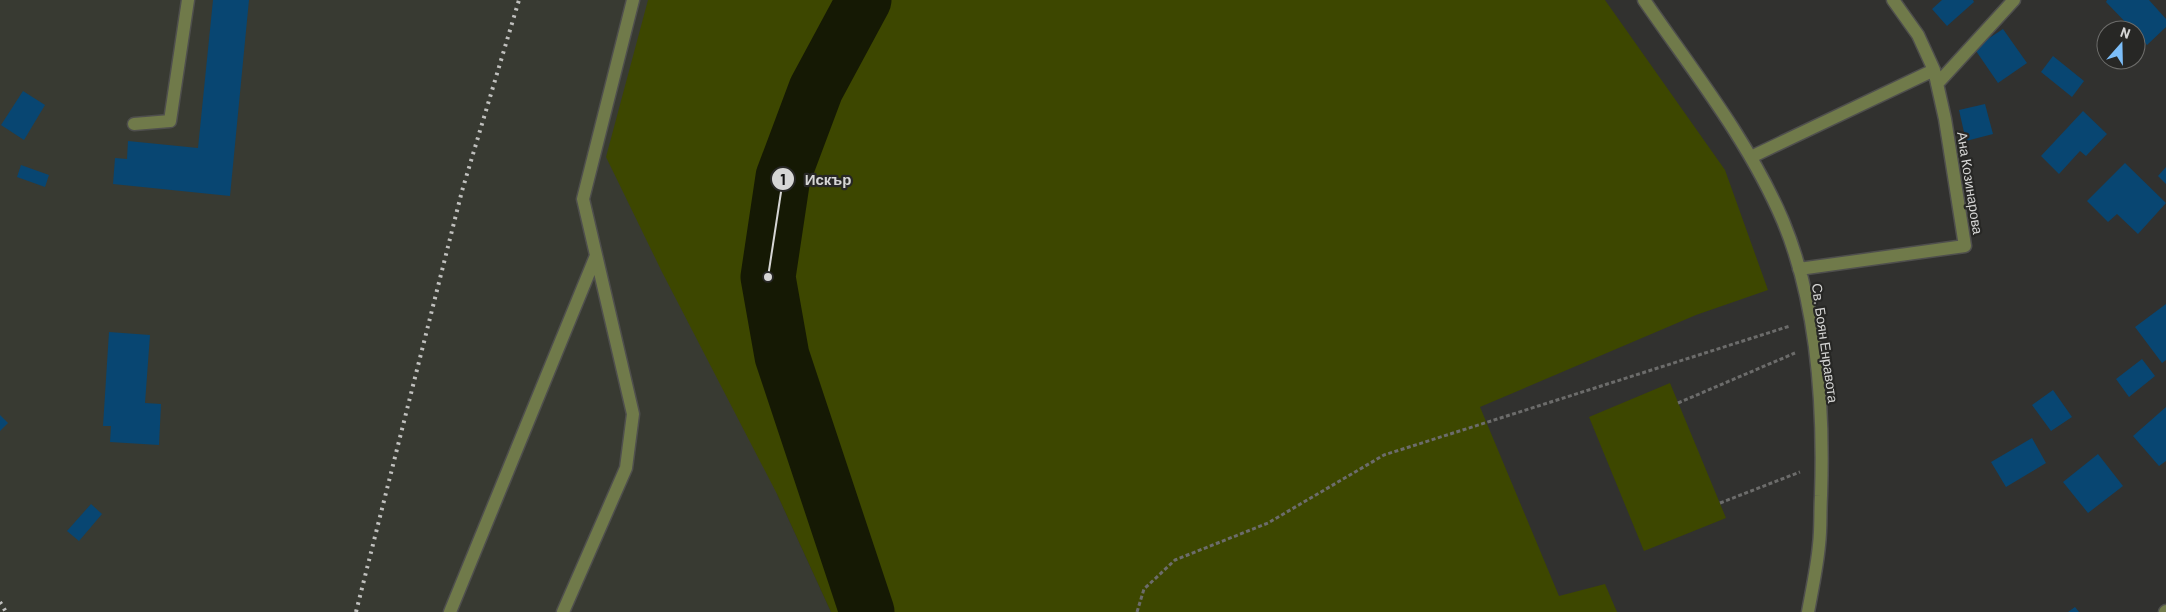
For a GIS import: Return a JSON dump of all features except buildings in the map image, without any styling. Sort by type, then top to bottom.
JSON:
[{"type":"street","points":[[134,124],[170,121],[188,0]]},
{"type":"street","points":[[563,612],[626,468],[633,414],[583,200],[633,0]]},
{"type":"street","name":"Св. Боян Енравота","points":[[1644,0],[1751,157],[1783,221],[1804,285],[1814,345],[1822,464],[1819,545],[1808,612]]},
{"type":"street","name":"Ана Козинарова","points":[[1799,270],[1965,246],[1945,119],[1934,70],[1918,35],[1893,0]]},
{"type":"street","points":[[1937,84],[2014,0]]},
{"type":"street","points":[[1751,157],[1934,70]]},
{"type":"street","points":[[450,612],[596,258]]},
{"type":"path","points":[[1137,612],[1144,589],[1175,560],[1268,523],[1384,455],[1810,320]]},
{"type":"path","points":[[1678,403],[1814,345]]},
{"type":"path","points":[[1720,504],[1822,464]]},
{"type":"shaded area","points":[[0,0],[735,0],[777,494],[831,612],[0,612]]},
{"type":"green space","points":[[648,0],[1605,0],[1725,170],[1768,290],[1696,315],[1480,407],[1559,596],[1605,584],[1617,612],[831,612],[777,494],[662,272],[606,157]]},
{"type":"green space","points":[[1670,383],[1726,518],[1644,551],[1589,417]]},
{"type":"waterway","points":[[864,0],[816,89],[783,177],[768,277],[782,356],[867,612]]},
{"type":"railway","points":[[356,612],[462,191],[519,0]]},
{"type":"railway","points":[[0,602],[6,612]]},
{"type":"place","name":"Искър","points":[[768,277]]}]
